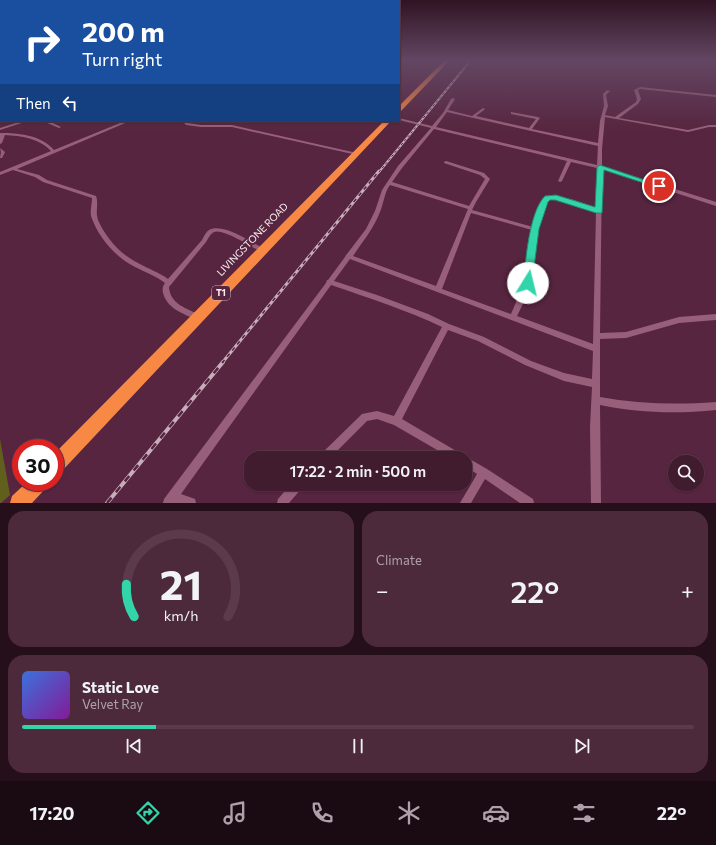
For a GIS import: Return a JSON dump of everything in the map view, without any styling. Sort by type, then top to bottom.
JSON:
[{"type":"highway","points":[[400,109],[425,83]]},
{"type":"highway","name":"LIVINGSTONE ROAD","points":[[64,457],[387,122]]},
{"type":"highway","points":[[19,503],[31,491]]},
{"type":"street","points":[[617,117],[637,103],[639,100],[636,90],[640,88],[716,96]]},
{"type":"street","points":[[596,503],[595,400],[600,145],[606,106],[604,95],[608,91]]},
{"type":"street","points":[[191,503],[171,500],[369,229],[378,211],[384,190],[446,111],[453,99]]},
{"type":"street","points":[[473,117],[483,109]]},
{"type":"street","points":[[446,111],[600,145]]},
{"type":"street","points":[[512,113],[538,118],[530,129]]},
{"type":"street","points":[[604,116],[617,117],[688,131],[709,126],[716,126]]},
{"type":"street","points":[[400,119],[600,167],[716,204]]},
{"type":"street","points":[[0,129],[23,122]]},
{"type":"street","points":[[48,122],[59,127]]},
{"type":"street","points":[[0,174],[124,122]]},
{"type":"street","points":[[185,122],[187,124],[200,126],[231,123],[356,154]]},
{"type":"street","points":[[0,143],[2,134],[15,135],[43,142],[54,152]]},
{"type":"street","points":[[0,149],[3,152],[0,157]]},
{"type":"street","points":[[560,181],[570,160]]},
{"type":"street","points":[[438,290],[475,198],[487,182],[487,178],[446,162]]},
{"type":"street","points":[[14,168],[94,197],[95,217],[108,242],[122,256],[133,264],[151,271],[168,282]]},
{"type":"street","points":[[389,183],[534,229]]},
{"type":"street","points":[[514,318],[530,275],[534,229],[544,202],[548,198],[556,197],[599,211]]},
{"type":"street","points":[[198,318],[175,306],[165,290],[168,282],[208,234],[214,230],[222,230],[262,250]]},
{"type":"street","points":[[348,256],[596,349]]},
{"type":"street","points":[[329,282],[382,300],[480,338],[528,362],[564,377],[596,384]]},
{"type":"street","points":[[596,336],[626,335],[679,320],[716,317]]},
{"type":"street","points":[[396,420],[446,326]]},
{"type":"street","points":[[595,400],[622,406],[692,409],[716,406]]},
{"type":"street","points":[[330,451],[365,417],[377,415],[396,420],[448,451]]},
{"type":"street","points":[[472,465],[529,503]]},
{"type":"street","points":[[465,503],[484,472]]},
{"type":"street","points":[[282,503],[292,491]]},
{"type":"shaded area","points":[[0,439],[10,495],[1,503],[0,503]]},
{"type":"railway","points":[[379,172],[452,83]]},
{"type":"railway","points":[[222,363],[379,171]]},
{"type":"railway","points":[[107,503],[223,362]]},
{"type":"route","points":[[528,283],[534,229],[544,202],[548,198],[556,197],[599,211],[600,167],[659,186]]}]
